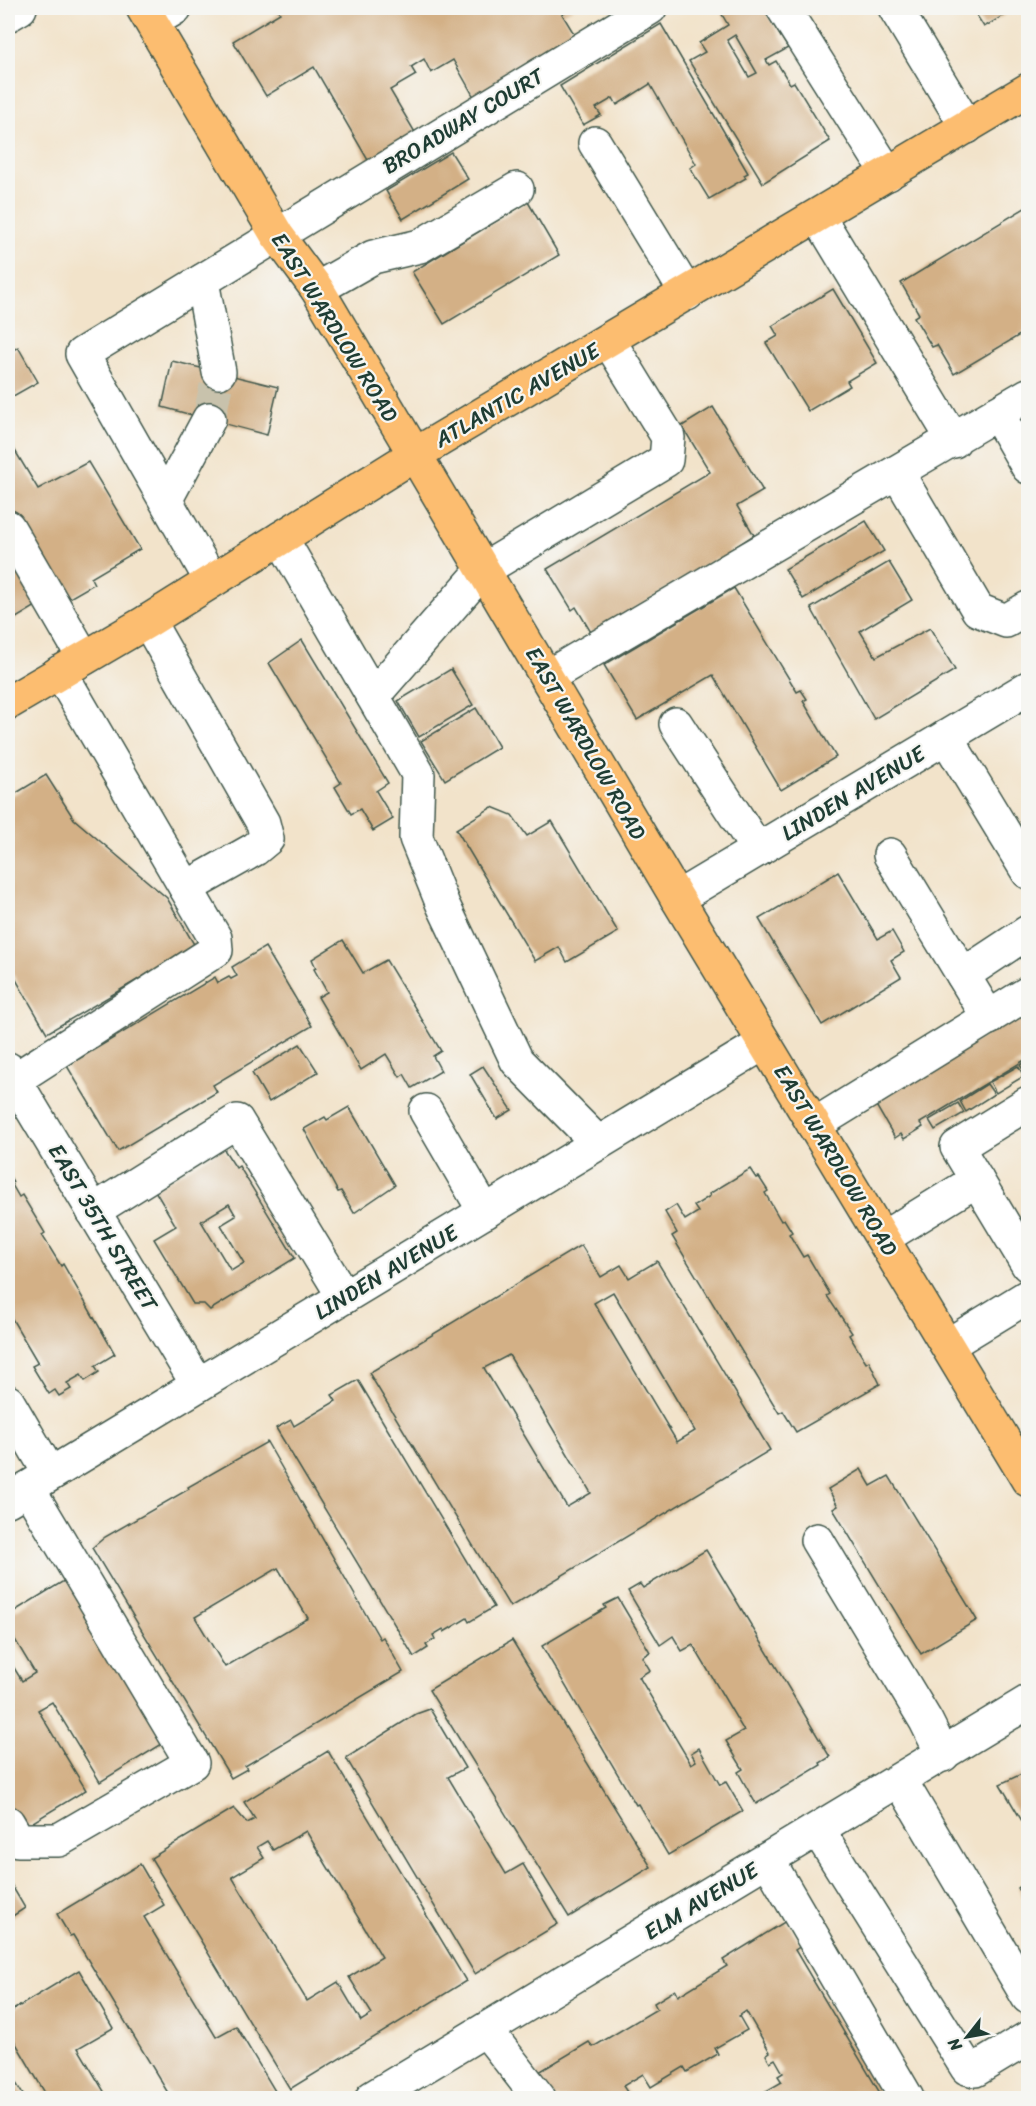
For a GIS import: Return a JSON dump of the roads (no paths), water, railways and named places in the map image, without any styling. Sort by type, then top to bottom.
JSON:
[{"type":"main road","name":"EAST WARDLOW ROAD","points":[[157,12],[277,235],[317,289],[677,898],[1029,1480]]},
{"type":"main road","name":"ATLANTIC AVENUE","points":[[8,703],[148,621],[414,455],[1029,90]]},
{"type":"street","points":[[8,15],[20,8]]},
{"type":"street","name":"BROADWAY COURT","points":[[166,499],[82,354],[650,8]]},
{"type":"street","points":[[783,8],[888,174]]},
{"type":"street","points":[[894,8],[967,127]]},
{"type":"street","points":[[596,143],[687,294]]},
{"type":"street","points":[[317,289],[373,257],[420,246],[517,189]]},
{"type":"street","points":[[818,216],[954,441]]},
{"type":"street","points":[[202,281],[219,372]]},
{"type":"street","points":[[373,696],[483,570],[666,460],[668,437],[609,341]]},
{"type":"street","points":[[547,677],[954,441],[1029,395]]},
{"type":"street","points":[[997,413],[1029,466]]},
{"type":"street","points":[[209,419],[166,499],[211,580]]},
{"type":"street","points":[[897,472],[978,610],[1006,621],[1029,608]]},
{"type":"street","points":[[8,527],[72,665],[186,888],[215,938],[216,950],[11,1074]]},
{"type":"street","points":[[281,538],[418,774],[416,838],[443,905],[517,1061],[598,1143]]},
{"type":"street","points":[[148,621],[263,823],[267,839],[255,849],[186,888]]},
{"type":"street","name":"LINDEN AVENUE","points":[[677,898],[1029,688]]},
{"type":"street","points":[[676,724],[758,850]]},
{"type":"street","points":[[946,737],[1029,872]]},
{"type":"street","points":[[890,855],[989,1018]]},
{"type":"street","points":[[963,975],[1029,933]]},
{"type":"street","points":[[814,1125],[1029,993]]},
{"type":"street","name":"LINDEN AVENUE","points":[[29,1487],[764,1043]]},
{"type":"street","name":"EAST 35TH STREET","points":[[11,1074],[198,1385]]},
{"type":"street","points":[[1029,1102],[957,1147],[1029,1265]]},
{"type":"street","points":[[426,1111],[485,1212]]},
{"type":"street","points":[[93,1211],[237,1121],[344,1297]]},
{"type":"street","points":[[883,1238],[977,1180]]},
{"type":"street","points":[[948,1345],[1029,1296]]},
{"type":"street","points":[[8,1402],[29,1487],[192,1763],[59,1840],[18,1840],[8,1823]]},
{"type":"street","points":[[817,1540],[926,1721],[943,1755]]},
{"type":"street","name":"ELM AVENUE","points":[[372,2098],[1029,1702]]},
{"type":"street","points":[[900,1780],[1029,1997]]},
{"type":"street","points":[[818,1830],[967,2068],[975,2070],[1029,2038]]},
{"type":"street","points":[[768,1860],[907,2098]]},
{"type":"street","points":[[486,2030],[539,2098]]},
{"type":"tunnel","points":[[209,419],[219,372]]}]
